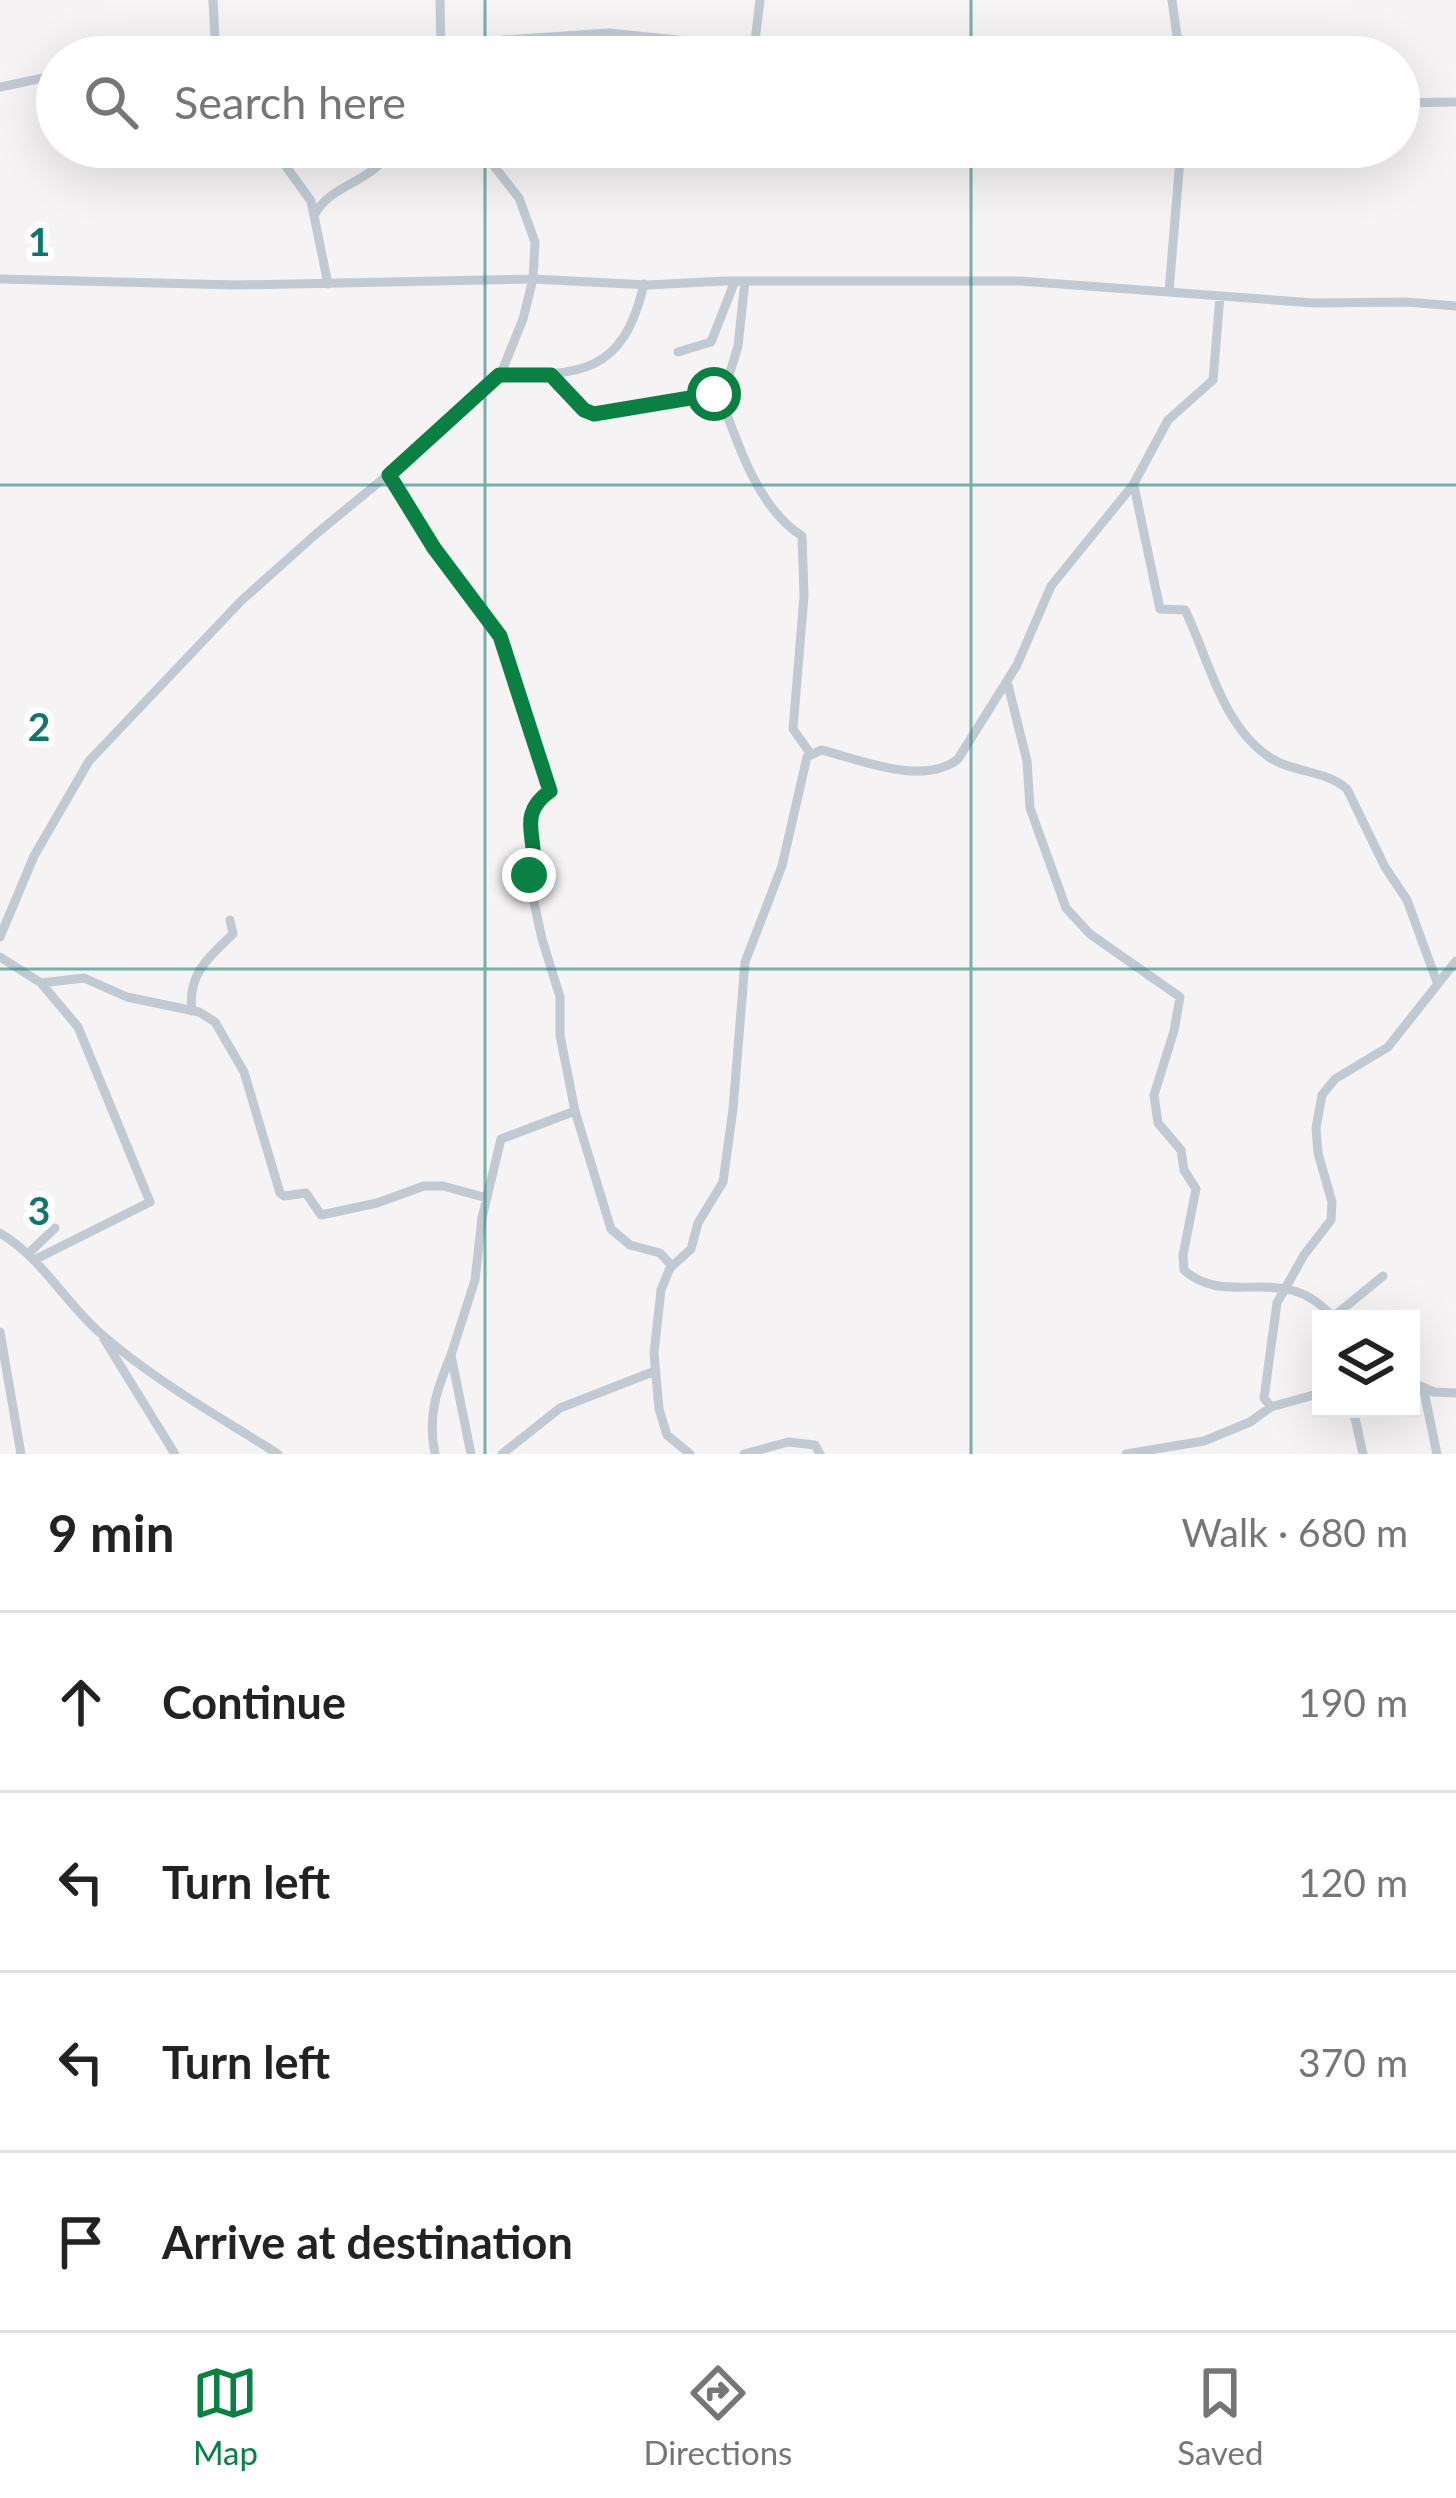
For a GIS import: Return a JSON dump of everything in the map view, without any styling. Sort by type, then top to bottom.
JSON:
[{"type":"street","points":[[212,0],[215,36]]},
{"type":"street","points":[[440,0],[441,36]]},
{"type":"street","points":[[756,36],[760,0]]},
{"type":"street","points":[[1172,0],[1177,36]]},
{"type":"street","points":[[564,36],[636,36]]},
{"type":"street","points":[[0,87],[36,79]]},
{"type":"street","points":[[1420,103],[1456,102]]},
{"type":"street","points":[[288,168],[308,195],[315,214],[328,284]]},
{"type":"street","points":[[315,214],[327,196],[375,168]]},
{"type":"street","points":[[0,938],[34,856],[89,761],[241,601],[499,375],[518,339],[533,278],[535,242],[524,210],[497,168]]},
{"type":"street","points":[[1169,291],[1179,168]]},
{"type":"street","points":[[0,279],[328,284],[533,278],[644,284],[1020,281],[1311,303],[1456,306]]},
{"type":"street","points":[[678,352],[711,342],[740,281]]},
{"type":"street","points":[[551,375],[584,410],[594,414],[719,392],[730,384],[735,366],[740,281]]},
{"type":"street","points":[[499,375],[551,375],[596,366],[615,352],[637,316],[644,284]]},
{"type":"street","points":[[810,753],[821,750],[912,770],[947,767],[958,759],[1007,680],[1051,586],[1133,485],[1168,420],[1213,380],[1220,296]]},
{"type":"street","points":[[690,1454],[667,1435],[658,1409],[655,1371],[661,1290],[672,1266],[692,1249],[698,1223],[723,1182],[734,1109],[745,962],[782,866],[810,753],[793,729],[804,596],[802,536],[754,477],[719,392]]},
{"type":"street","points":[[389,475],[434,548],[500,636],[549,787],[548,794],[536,802],[528,826],[534,863],[529,879],[560,997],[560,1035],[574,1111],[614,1234],[630,1245],[660,1253],[672,1266]]},
{"type":"street","points":[[1133,485],[1160,609],[1180,609],[1188,615],[1204,661],[1238,725],[1255,746],[1283,765],[1337,781],[1347,789],[1385,867],[1407,900],[1437,982]]},
{"type":"street","points":[[1007,680],[1027,761],[1030,808],[1066,908],[1090,934],[1180,997],[1154,1095],[1158,1123],[1181,1150],[1184,1170],[1196,1190],[1184,1270],[1194,1278],[1238,1287],[1285,1287],[1315,1298],[1326,1310]]},
{"type":"street","points":[[192,1011],[192,982],[207,957],[233,934],[230,920]]},
{"type":"street","points":[[0,958],[40,983],[78,1027],[150,1204],[33,1256]]},
{"type":"street","points":[[1271,1407],[1264,1398],[1272,1321],[1285,1287],[1331,1220],[1332,1202],[1316,1128],[1322,1095],[1335,1079],[1388,1047],[1456,961]]},
{"type":"street","points":[[40,983],[84,978],[141,1002],[192,1011],[215,1022],[237,1057],[281,1195],[306,1193],[321,1215],[377,1203],[424,1186],[487,1198]]},
{"type":"street","points":[[435,1454],[431,1432],[434,1395],[475,1280],[502,1136],[574,1111]]},
{"type":"street","points":[[33,1256],[55,1228]]},
{"type":"street","points":[[0,1233],[33,1256],[101,1334],[278,1454]]},
{"type":"street","points":[[1343,1310],[1383,1276]]},
{"type":"street","points":[[0,1332],[21,1454]]},
{"type":"street","points":[[101,1334],[175,1454]]},
{"type":"street","points":[[452,1354],[470,1454]]},
{"type":"street","points":[[502,1454],[560,1408],[655,1371]]},
{"type":"street","points":[[1420,1386],[1456,1393]]},
{"type":"street","points":[[1423,1387],[1437,1454]]},
{"type":"street","points":[[1126,1454],[1204,1441],[1250,1422],[1271,1407],[1312,1396]]},
{"type":"street","points":[[1355,1418],[1364,1454]]},
{"type":"street","points":[[743,1454],[803,1442],[814,1445],[820,1454]]},
{"type":"route","points":[[529,875],[534,863],[528,826],[536,802],[550,791],[505,646],[494,624],[434,548],[389,475],[499,375],[551,375],[584,410],[594,414],[714,394]]}]
